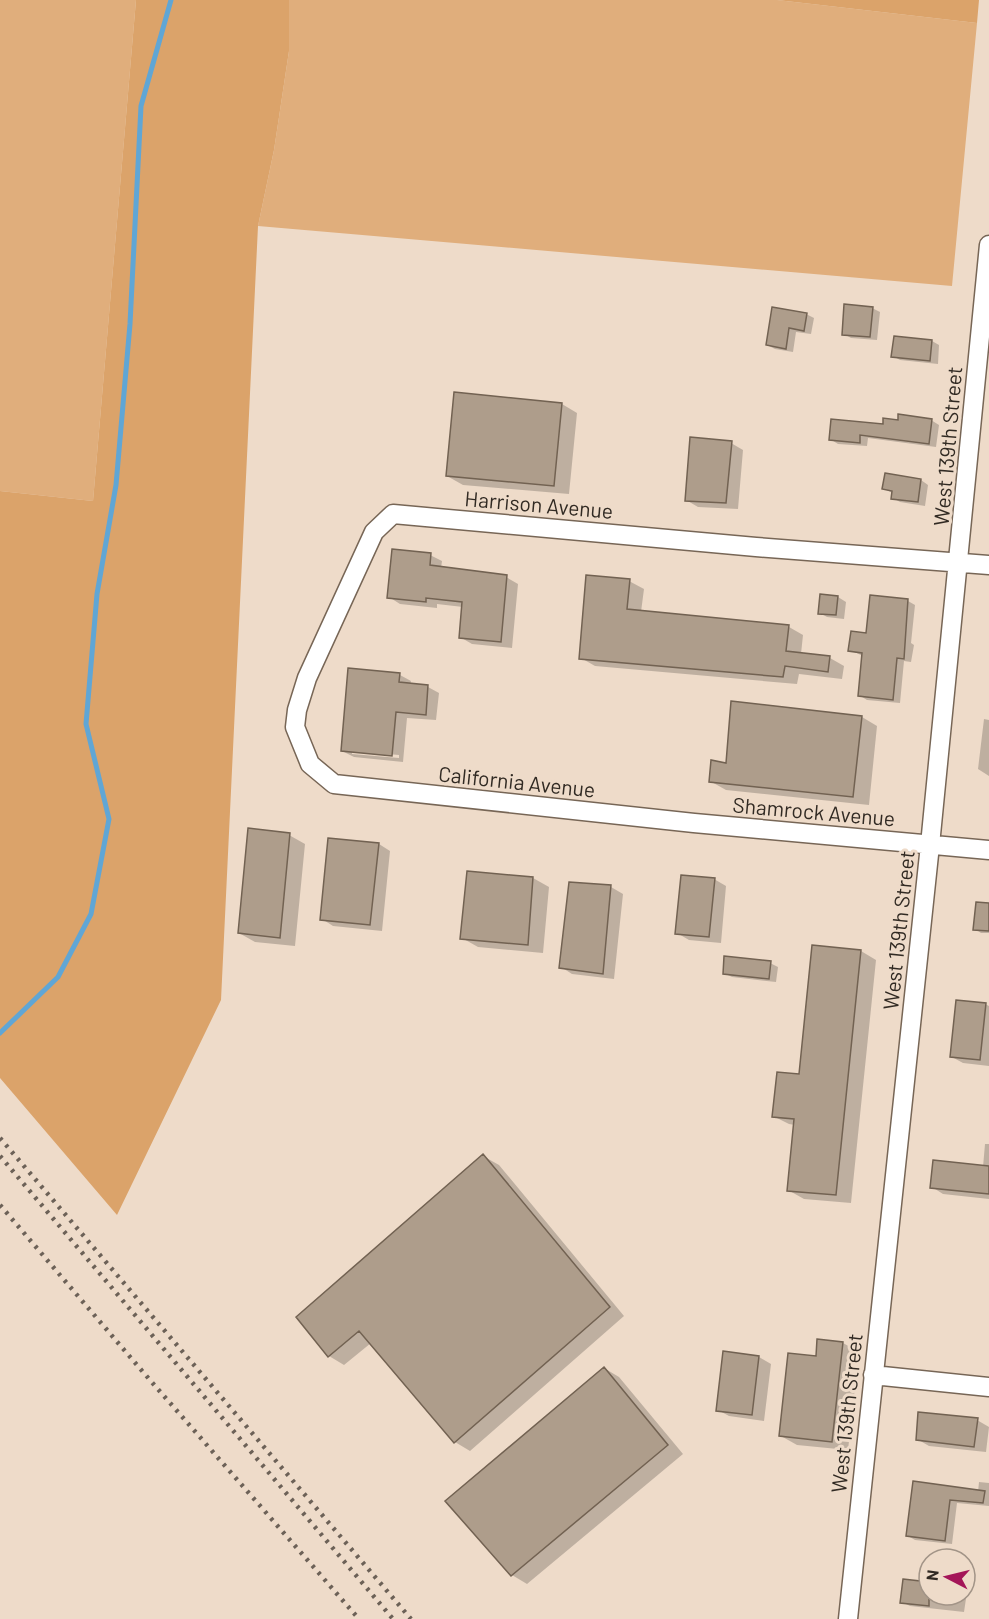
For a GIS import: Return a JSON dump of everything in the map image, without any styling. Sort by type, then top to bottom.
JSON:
[{"type":"street","name":"West 139th Street","points":[[848,1619],[930,845],[989,245]]},
{"type":"street","name":"Harrison Avenue","points":[[334,784],[310,764],[295,727],[297,710],[307,678],[374,532],[393,514],[756,547],[989,565]]},
{"type":"street","name":"California Avenue","points":[[334,784],[694,823]]},
{"type":"street","name":"Shamrock Avenue","points":[[694,823],[930,845]]},
{"type":"street","points":[[930,845],[989,850]]},
{"type":"street","points":[[873,1375],[989,1387]]},
{"type":"shaded area","points":[[0,0],[136,0],[93,501],[0,491]]},
{"type":"shaded area","points":[[136,0],[289,0],[289,51],[274,150],[258,226],[221,1000],[117,1215],[0,1078],[0,491],[93,501]]},
{"type":"shaded area","points":[[289,0],[777,0],[977,23],[952,286],[258,226],[274,150],[289,51]]},
{"type":"shaded area","points":[[777,0],[979,0],[977,23]]},
{"type":"building","points":[[844,304],[873,307],[870,337],[842,335]]},
{"type":"building","points":[[772,307],[807,313],[804,331],[789,328],[786,349],[766,345]]},
{"type":"building","points":[[894,336],[932,340],[930,361],[891,357]]},
{"type":"building","points":[[454,392],[562,403],[554,486],[446,476]]},
{"type":"building","points":[[898,414],[932,419],[929,444],[860,435],[860,443],[829,440],[831,419],[883,424],[883,418],[898,420]]},
{"type":"building","points":[[690,437],[732,441],[726,503],[685,501]]},
{"type":"building","points":[[885,473],[921,479],[918,502],[891,499],[892,491],[882,489]]},
{"type":"building","points":[[392,549],[431,553],[430,565],[507,575],[501,642],[459,638],[462,602],[426,598],[426,602],[387,598]]},
{"type":"building","points":[[586,575],[630,579],[627,609],[789,625],[786,651],[830,656],[828,672],[785,666],[783,677],[579,659]]},
{"type":"building","points":[[820,594],[838,596],[836,615],[818,614]]},
{"type":"building","points":[[870,595],[908,599],[904,659],[897,658],[893,700],[858,696],[862,653],[848,651],[851,631],[866,633]]},
{"type":"building","points":[[348,668],[400,673],[399,682],[428,685],[426,715],[396,712],[392,756],[341,751]]},
{"type":"building","points":[[731,701],[862,716],[853,797],[709,782],[711,760],[726,763]]},
{"type":"building","points":[[248,828],[290,833],[280,938],[238,933]]},
{"type":"building","points":[[328,838],[379,843],[370,925],[320,920]]},
{"type":"building","points":[[467,871],[533,877],[528,945],[460,939]]},
{"type":"building","points":[[681,875],[715,878],[709,937],[675,934]]},
{"type":"building","points":[[569,882],[611,885],[603,974],[559,968]]},
{"type":"building","points":[[976,902],[989,903],[989,931],[973,930]]},
{"type":"building","points":[[812,945],[861,950],[836,1195],[787,1191],[794,1119],[772,1117],[777,1072],[799,1074]]},
{"type":"building","points":[[724,956],[771,961],[769,979],[723,974]]},
{"type":"building","points":[[956,1000],[986,1003],[980,1060],[950,1057]]},
{"type":"building","points":[[483,1154],[610,1307],[454,1443],[359,1331],[328,1357],[296,1317]]},
{"type":"building","points":[[933,1160],[989,1166],[989,1194],[930,1188]]},
{"type":"building","points":[[817,1339],[843,1342],[832,1442],[779,1436],[788,1353],[816,1356]]},
{"type":"building","points":[[723,1351],[759,1356],[752,1415],[716,1411]]},
{"type":"building","points":[[604,1367],[668,1445],[511,1576],[445,1501]]},
{"type":"building","points":[[918,1412],[978,1418],[974,1447],[916,1440]]},
{"type":"building","points":[[913,1481],[985,1491],[983,1503],[950,1500],[945,1541],[906,1536]]},
{"type":"building","points":[[903,1579],[917,1581],[917,1605],[900,1603]]},
{"type":"waterway","points":[[0,1033],[58,977],[91,914],[109,819],[86,724],[97,594],[116,485],[130,324],[141,106],[171,0]]},
{"type":"railway","points":[[0,1138],[411,1619]]},
{"type":"railway","points":[[0,1156],[393,1619]]},
{"type":"railway","points":[[0,1205],[359,1619]]}]
